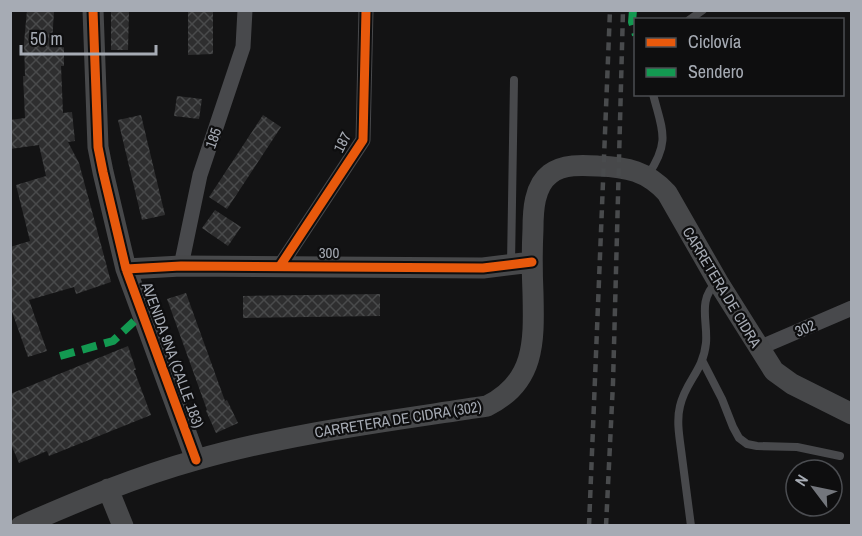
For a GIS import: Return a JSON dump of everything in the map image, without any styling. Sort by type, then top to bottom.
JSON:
[{"type":"main road","name":"AVENIDA 9NA (CALLE 183)","points":[[93,10],[98,147],[126,269],[196,460]]},
{"type":"main road","name":"CARRETERA DE CIDRA (302)","points":[[21,525],[108,489],[196,460],[294,436],[487,406],[502,399],[516,385],[527,365],[534,336],[533,215],[540,186],[548,175],[559,169],[574,166],[597,166]]},
{"type":"main road","name":"CARRETERA DE CIDRA","points":[[597,166],[635,170],[659,183],[668,193],[718,282],[774,371],[792,384],[852,414]]},
{"type":"main road","name":"300","points":[[126,269],[181,266],[483,268],[532,262]]},
{"type":"main road","points":[[108,489],[123,525]]},
{"type":"street","name":"185","points":[[181,266],[200,175],[243,47],[245,10]]},
{"type":"street","name":"187","points":[[280,267],[363,140],[366,10]]},
{"type":"street","name":"302","points":[[759,348],[852,308]]},
{"type":"lane","points":[[511,265],[514,80]]},
{"type":"lane","points":[[647,176],[656,163],[663,145],[663,128],[654,96]]},
{"type":"lane","points":[[691,525],[678,426],[679,408],[685,389],[703,362],[706,340],[703,309],[707,295],[718,282]]},
{"type":"lane","points":[[703,362],[733,427],[739,438],[747,444],[797,447],[840,456]]},
{"type":"building","points":[[27,10],[54,12],[52,42],[64,42],[64,66],[61,66],[63,113],[72,112],[75,141],[68,142],[79,163],[111,282],[76,294],[74,287],[29,300],[47,351],[28,357],[10,306],[10,247],[30,241],[16,185],[46,176],[39,145],[10,149],[10,120],[25,118],[23,76],[25,76],[24,43]]},
{"type":"building","points":[[111,10],[129,10],[128,50],[111,50]]},
{"type":"building","points":[[188,10],[213,10],[213,54],[188,55]]},
{"type":"building","points":[[177,96],[202,99],[199,119],[174,116]]},
{"type":"building","points":[[141,115],[165,215],[142,220],[118,120]]},
{"type":"building","points":[[263,115],[281,127],[227,209],[209,197]]},
{"type":"building","points":[[215,210],[241,227],[228,246],[202,228]]},
{"type":"building","points":[[186,293],[225,401],[227,400],[238,423],[216,433],[206,411],[167,299]]},
{"type":"building","points":[[380,294],[380,316],[243,318],[243,296]]},
{"type":"building","points":[[128,346],[136,370],[134,370],[151,415],[49,456],[47,451],[19,463],[10,442],[10,394]]},
{"type":"railway","points":[[589,526],[610,10]]},
{"type":"railway","points":[[606,526],[613,383],[623,10]]},
{"type":"marked path","points":[[633,10],[634,28]]},
{"type":"marked path","points":[[60,356],[113,341],[142,314]]},
{"type":"cycle path","points":[[93,10],[98,147],[103,172],[126,269],[196,460]]},
{"type":"cycle path","points":[[280,266],[363,140],[366,10]]},
{"type":"cycle path","points":[[126,269],[181,266],[483,268],[532,262]]}]
